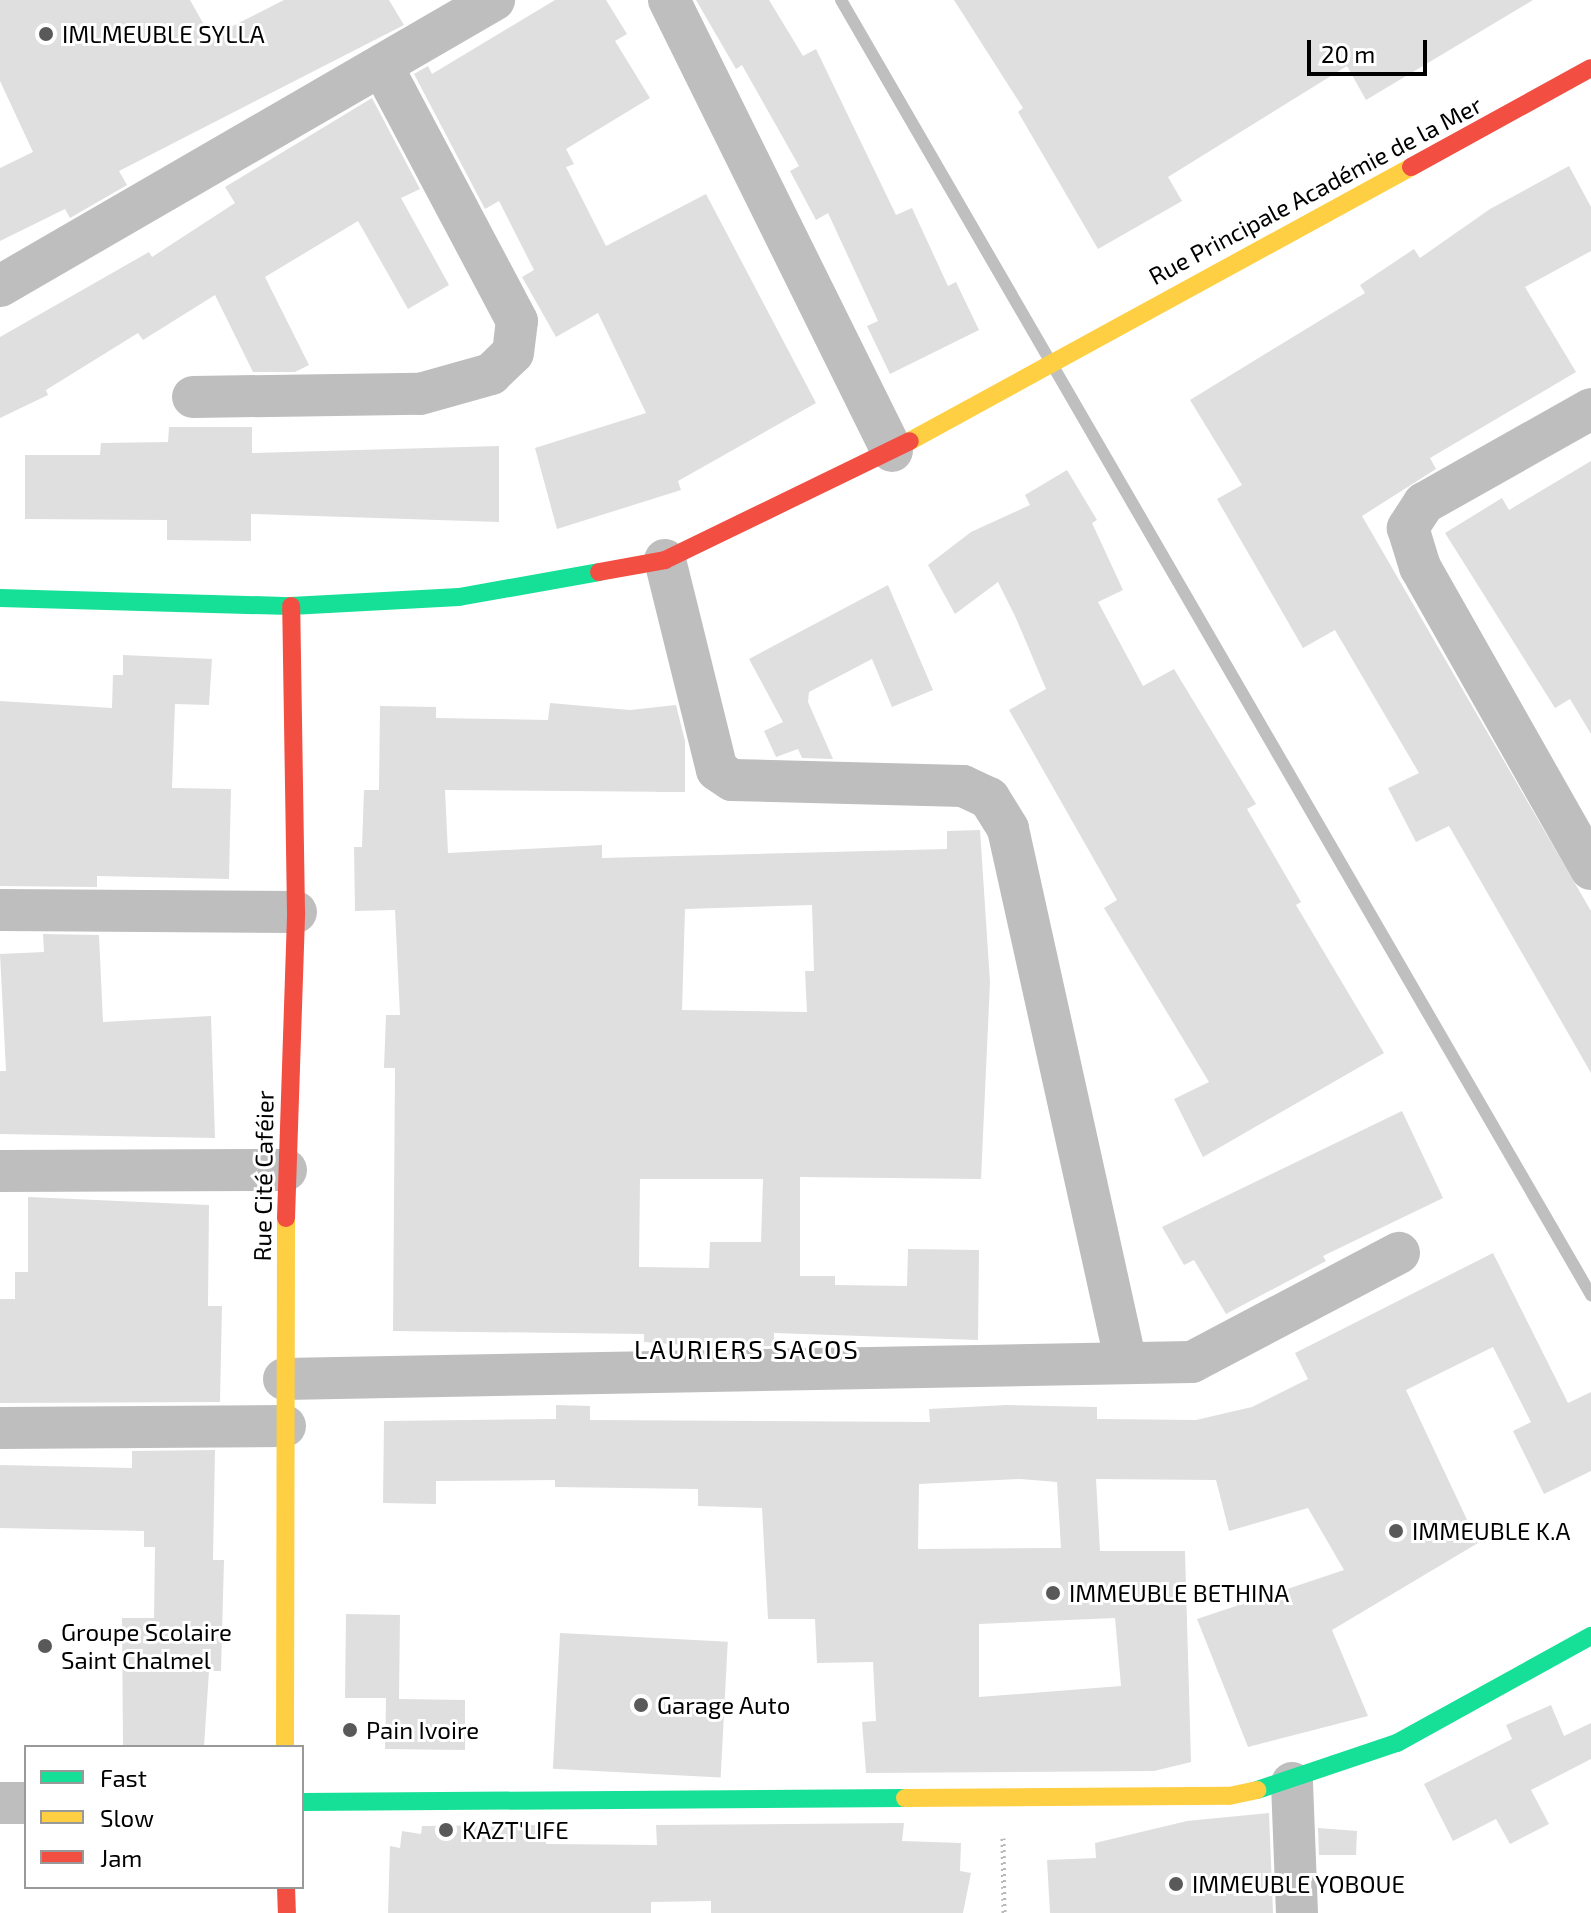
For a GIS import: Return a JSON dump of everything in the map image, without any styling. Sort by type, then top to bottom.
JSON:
[{"type":"street","points":[[0,286],[494,0]]},
{"type":"street","points":[[669,0],[892,451]]},
{"type":"street","points":[[193,397],[420,394],[491,374],[513,353],[517,321],[382,66]]},
{"type":"street","name":"Rue Principale Académie de la Mer","points":[[0,598],[291,606],[459,597],[665,560],[892,451],[1001,393],[1104,332],[1591,68]]},
{"type":"street","points":[[1591,409],[1424,503],[1408,528],[1420,567],[1591,869]]},
{"type":"street","points":[[665,560],[717,770],[732,780],[963,786],[989,798],[1008,829],[1126,1363]]},
{"type":"street","name":"Rue Cité Caféier","points":[[285,1745],[286,1170],[296,912],[291,606]]},
{"type":"street","points":[[0,910],[296,912]]},
{"type":"street","points":[[0,1171],[286,1170]]},
{"type":"street","points":[[284,1379],[1126,1363],[1213,1355],[1399,1253]]},
{"type":"street","points":[[0,1428],[285,1426]]},
{"type":"street","points":[[304,1802],[1229,1796],[1292,1783],[1397,1743],[1591,1636]]},
{"type":"street","points":[[1292,1783],[1297,1913]]},
{"type":"street","points":[[0,1803],[24,1803]]},
{"type":"street","points":[[286,1889],[287,1913]]},
{"type":"path","points":[[1002,1797],[1004,1913]]},
{"type":"building","points":[[0,0],[190,0],[211,37],[284,0],[389,0],[404,25],[119,171],[127,185],[70,218],[65,209],[0,241],[0,168],[33,152],[0,81]]},
{"type":"building","points":[[555,0],[606,0],[627,34],[615,41],[650,98],[566,149],[574,164],[566,167],[606,246],[706,194],[816,403],[678,481],[681,490],[557,529],[535,448],[646,413],[598,313],[556,337],[522,277],[534,270],[499,201],[485,209],[414,74],[428,66],[432,74]]},
{"type":"building","points":[[696,0],[769,0],[803,56],[816,49],[896,215],[912,208],[948,286],[956,282],[979,330],[890,374],[867,326],[878,321],[828,213],[816,220],[790,171],[799,166],[742,65],[736,69]]},
{"type":"building","points":[[954,0],[1533,0],[1366,100],[1347,66],[1168,177],[1182,201],[1098,249],[1018,112],[1023,108]]},
{"type":"building","points":[[372,98],[420,189],[401,198],[449,285],[408,309],[358,221],[265,277],[309,365],[295,372],[253,372],[215,295],[143,340],[138,333],[46,390],[48,395],[0,418],[0,337],[149,252],[152,257],[235,203],[225,187]]},
{"type":"building","points":[[1569,166],[1591,207],[1591,251],[1525,287],[1576,372],[1430,458],[1436,469],[1362,516],[1591,911],[1591,1073],[1449,826],[1416,842],[1388,788],[1419,773],[1335,630],[1303,648],[1217,499],[1242,485],[1190,400],[1365,293],[1360,285],[1414,249],[1420,258],[1490,209]]},
{"type":"building","points":[[169,427],[252,427],[252,453],[499,446],[499,522],[251,514],[251,541],[167,540],[167,520],[25,519],[25,455],[100,455],[101,443],[168,442]]},
{"type":"building","points":[[1591,461],[1591,734],[1570,699],[1555,708],[1445,533],[1502,498],[1509,510]]},
{"type":"building","points":[[1067,470],[1097,520],[1092,523],[1123,590],[1098,602],[1143,686],[1174,669],[1256,804],[1247,809],[1301,902],[1296,905],[1384,1053],[1203,1157],[1174,1099],[1209,1082],[1104,908],[1117,900],[1009,710],[1046,689],[1015,616],[998,582],[955,614],[928,565],[971,532],[1030,505],[1025,495]]},
{"type":"building","points":[[888,585],[933,690],[892,707],[872,659],[809,692],[808,702],[833,759],[802,758],[798,749],[776,757],[764,731],[783,722],[749,659]]},
{"type":"building","points":[[123,655],[212,659],[209,705],[175,704],[172,788],[231,789],[229,879],[97,876],[97,887],[0,886],[0,701],[112,708],[113,675],[123,675]]},
{"type":"building","points":[[550,703],[630,710],[676,705],[685,741],[685,792],[445,790],[448,853],[602,845],[602,858],[947,849],[947,831],[980,830],[990,982],[981,1179],[800,1177],[800,1276],[835,1276],[835,1285],[907,1286],[908,1249],[979,1250],[978,1340],[774,1333],[774,1346],[710,1347],[644,1342],[644,1334],[393,1331],[395,1068],[384,1068],[386,1015],[400,1015],[395,910],[355,911],[354,847],[362,847],[364,790],[379,790],[380,706],[436,707],[436,718],[548,720]],"holes":[[[812,905],[814,971],[805,971],[807,1012],[682,1010],[685,909]],[[640,1179],[763,1179],[761,1242],[710,1242],[709,1268],[639,1267]]]},
{"type":"building","points":[[43,934],[99,935],[103,1022],[211,1016],[215,1138],[0,1134],[0,1071],[6,1071],[0,954],[44,952]]},
{"type":"building","points":[[1402,1111],[1443,1198],[1323,1256],[1326,1261],[1226,1314],[1194,1260],[1184,1265],[1162,1227]]},
{"type":"building","points":[[28,1197],[209,1205],[208,1306],[222,1306],[220,1402],[0,1403],[0,1299],[15,1299],[15,1272],[28,1272]]},
{"type":"building","points":[[1493,1253],[1568,1403],[1591,1392],[1591,1471],[1544,1494],[1513,1431],[1531,1422],[1493,1347],[1406,1390],[1478,1543],[1332,1630],[1368,1716],[1248,1747],[1197,1619],[1344,1570],[1308,1508],[1229,1531],[1216,1480],[1096,1479],[1100,1551],[1185,1551],[1191,1762],[1154,1771],[866,1773],[862,1722],[876,1721],[873,1662],[817,1663],[815,1619],[768,1619],[762,1508],[698,1506],[698,1489],[555,1487],[555,1480],[436,1481],[436,1504],[383,1503],[384,1421],[556,1419],[556,1405],[590,1406],[590,1420],[930,1422],[929,1409],[1007,1405],[1097,1407],[1097,1419],[1196,1420],[1252,1407],[1308,1379],[1295,1353]],"holes":[[[1020,1479],[1057,1482],[1061,1548],[918,1549],[919,1484]],[[1115,1618],[1121,1686],[979,1697],[979,1624]]]},
{"type":"building","points":[[215,1450],[213,1560],[224,1560],[221,1671],[209,1671],[204,1745],[123,1745],[122,1618],[154,1618],[155,1547],[144,1547],[144,1531],[0,1528],[0,1465],[132,1468],[132,1451]]},
{"type":"building","points":[[346,1614],[400,1615],[399,1699],[465,1700],[465,1750],[385,1749],[386,1698],[345,1698]]},
{"type":"building","name":"Garage Auto","points":[[560,1633],[728,1642],[721,1778],[553,1769]]},
{"type":"building","points":[[1551,1705],[1564,1736],[1591,1723],[1591,1759],[1531,1790],[1549,1824],[1510,1844],[1496,1819],[1453,1841],[1424,1784],[1512,1739],[1506,1725]]},
{"type":"building","points":[[1269,1813],[1273,1913],[1050,1913],[1047,1860],[1096,1858],[1095,1843],[1187,1821]]},
{"type":"building","points":[[904,1823],[902,1841],[961,1843],[960,1871],[971,1873],[963,1913],[711,1913],[711,1901],[651,1902],[651,1913],[388,1913],[390,1846],[400,1848],[402,1831],[421,1834],[422,1826],[546,1825],[546,1844],[657,1845],[656,1825]]},
{"type":"building","points":[[1318,1828],[1357,1831],[1356,1855],[1319,1855]]},
{"type":"waterway","points":[[841,0],[1591,1295]]},
{"type":"traffic: fast","points":[[0,598],[291,606],[459,597],[599,572]]},
{"type":"traffic: fast","points":[[1257,1790],[1397,1743],[1591,1636]]},
{"type":"traffic: fast","points":[[304,1802],[905,1798]]},
{"type":"traffic: slow","points":[[910,441],[1411,167]]},
{"type":"traffic: slow","points":[[285,1745],[286,1218]]},
{"type":"traffic: slow","points":[[905,1798],[1229,1796],[1257,1790]]},
{"type":"traffic: jam","points":[[1411,167],[1591,68]]},
{"type":"traffic: jam","points":[[599,572],[665,560],[910,441]]},
{"type":"traffic: jam","points":[[286,1218],[296,912],[291,606]]},
{"type":"traffic: jam","points":[[286,1889],[287,1913]]},
{"type":"place","name":"IMLMEUBLE SYLLA","points":[[46,34]]},
{"type":"place","name":"IMMEUBLE K.A","points":[[1396,1531]]},
{"type":"place","name":"IMMEUBLE BETHINA","points":[[1053,1593]]},
{"type":"place","name":"Groupe Scolaire Saint Chalmel","points":[[45,1646]]},
{"type":"place","name":"Garage Auto","points":[[641,1705]]},
{"type":"place","name":"Pain Ivoire","points":[[350,1730]]},
{"type":"place","name":"KAZT'LIFE","points":[[446,1830]]},
{"type":"place","name":"IMMEUBLE YOBOUE","points":[[1176,1884]]},
{"type":"district","name":"LAURIERS SACOS","points":[[747,1349]]}]
